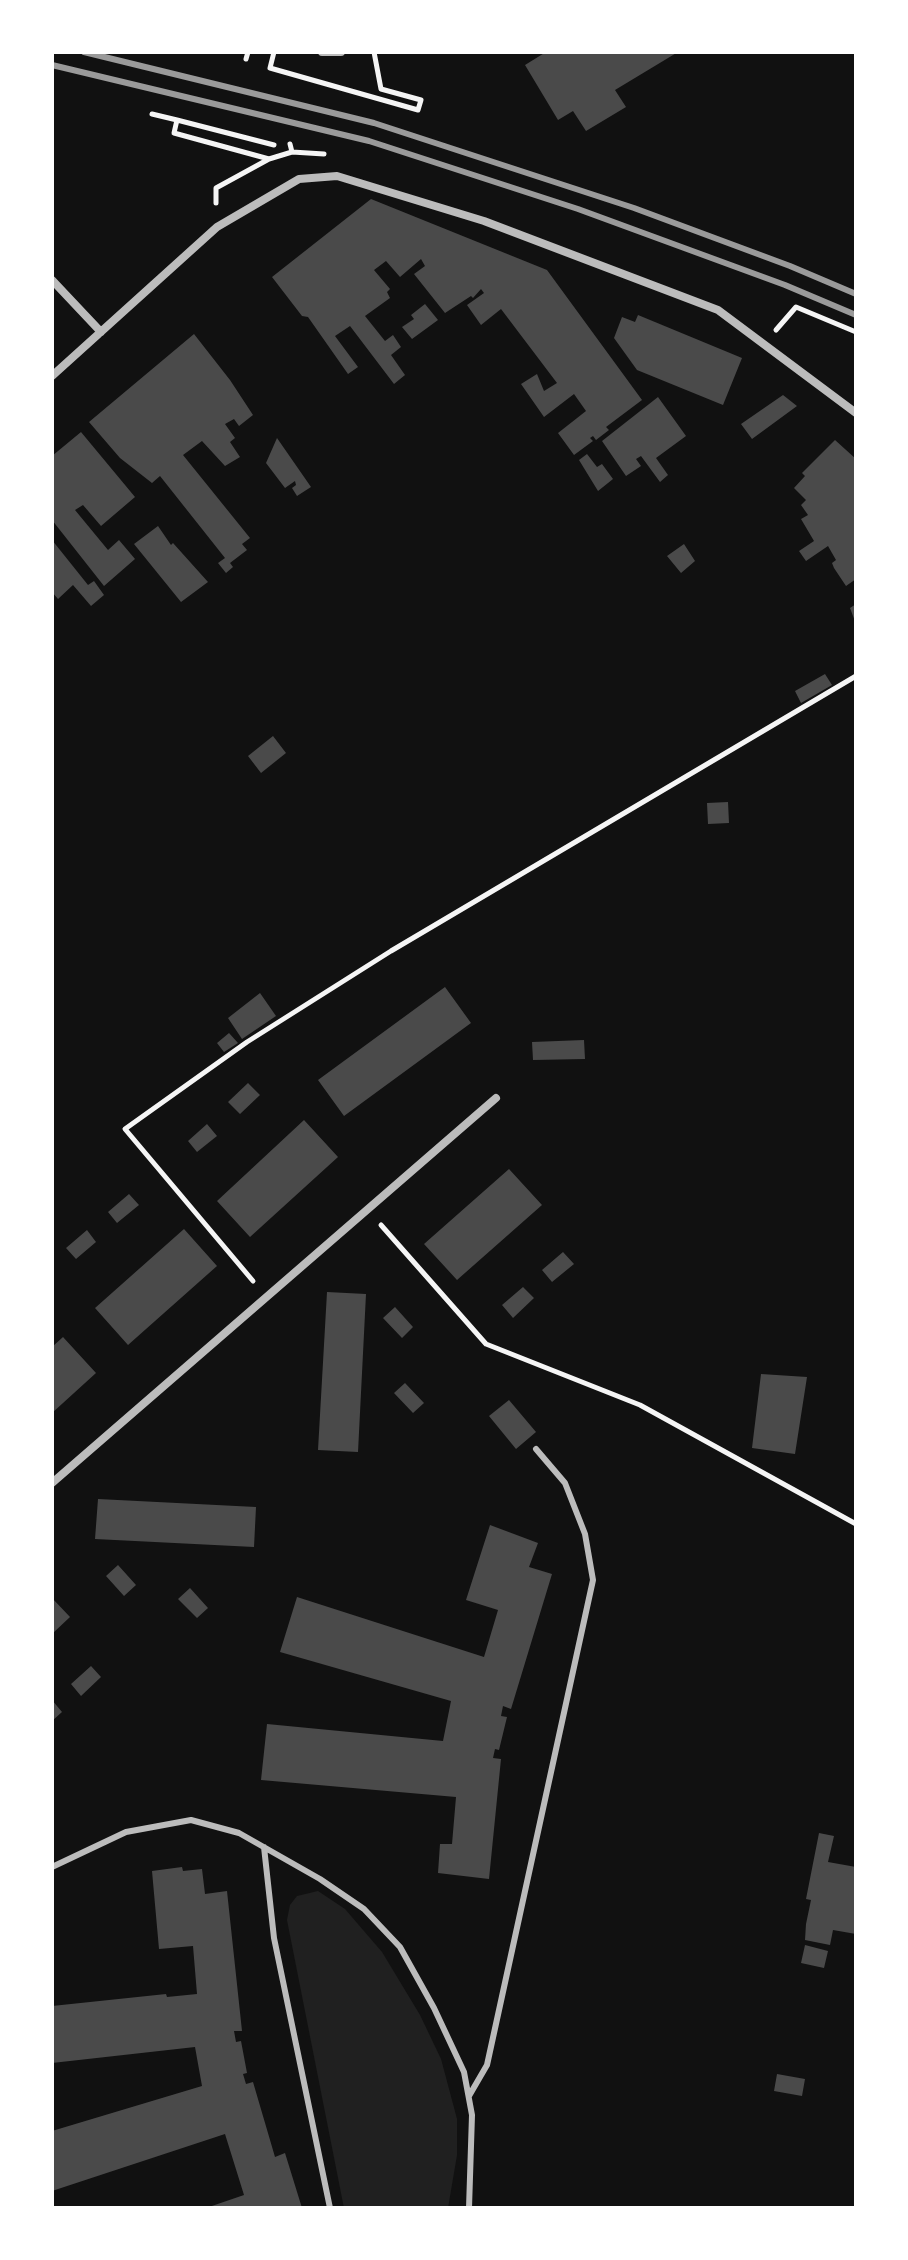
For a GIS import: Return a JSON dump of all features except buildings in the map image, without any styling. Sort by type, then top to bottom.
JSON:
[{"type":"street","points":[[322,52],[341,52]]},
{"type":"street","points":[[52,376],[217,227],[299,179],[337,176],[484,221],[718,310],[856,413]]},
{"type":"street","points":[[52,280],[101,332]]},
{"type":"street","points":[[52,1483],[496,1098]]},
{"type":"lane","points":[[469,2096],[487,2065],[593,1580],[585,1534],[565,1483],[536,1449]]},
{"type":"lane","points":[[52,1867],[126,1832],[191,1820],[239,1833],[320,1879],[364,1909],[400,1947],[434,2008],[464,2072],[472,2115],[469,2208]]},
{"type":"lane","points":[[264,1847],[274,1938],[330,2208]]},
{"type":"path","points":[[274,52],[270,68],[418,110],[421,100],[381,89],[374,52]]},
{"type":"path","points":[[152,114],[274,145]]},
{"type":"path","points":[[177,120],[174,133],[269,159]]},
{"type":"path","points":[[290,144],[292,152]]},
{"type":"path","points":[[216,188],[269,159],[292,152],[323,152]]},
{"type":"path","points":[[764,344],[796,307],[856,332]]},
{"type":"path","points":[[266,1297],[125,1129],[247,1042],[391,951],[856,676]]},
{"type":"path","points":[[367,1209],[486,1344],[640,1405],[856,1524]]},
{"type":"shaded area","points":[[318,1891],[345,1909],[382,1952],[420,2015],[441,2059],[457,2119],[457,2155],[448,2208],[344,2208],[287,1920],[290,1905],[297,1896]]},
{"type":"railway","points":[[84,52],[374,123],[634,208],[856,294]]},
{"type":"railway","points":[[52,65],[369,141],[578,209],[785,285],[856,315]]}]
